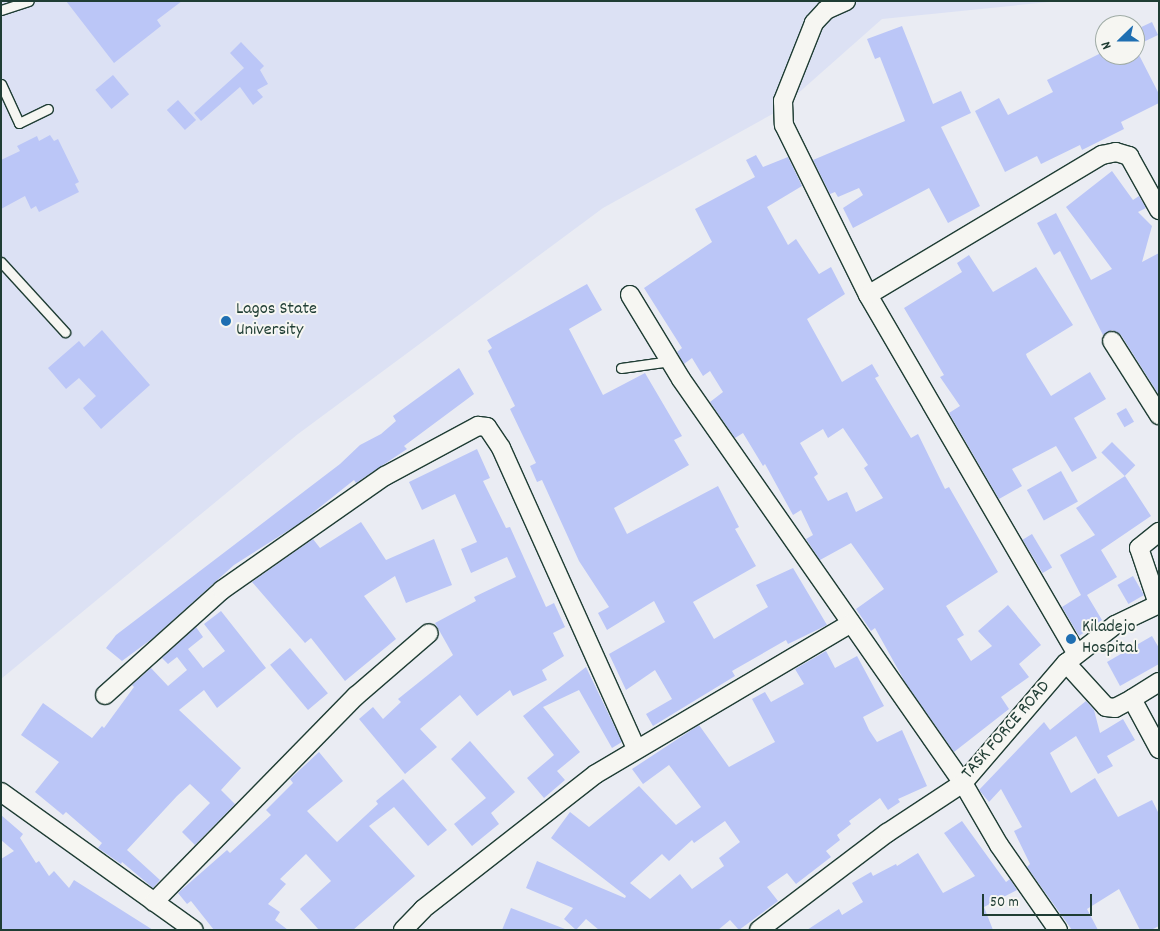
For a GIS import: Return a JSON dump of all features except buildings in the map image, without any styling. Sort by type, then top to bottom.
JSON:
[{"type":"street","points":[[846,1],[826,10],[814,23],[783,101],[784,125],[868,294],[1072,659],[1106,707],[1115,708],[1159,682]]},
{"type":"street","points":[[868,294],[1102,155],[1116,152],[1129,156],[1159,210]]},
{"type":"street","points":[[630,295],[671,361],[963,783],[999,845],[1058,930]]},
{"type":"street","points":[[1112,341],[1159,415]]},
{"type":"street","points":[[105,695],[222,590],[385,476],[478,426],[486,427],[501,448],[636,748]]},
{"type":"street","points":[[1158,604],[1139,548],[1159,532]]},
{"type":"street","name":"TASK FORCE ROAD","points":[[759,930],[887,833],[963,783],[1072,659],[1116,625],[1158,604]]},
{"type":"street","points":[[403,930],[423,909],[596,774],[636,748],[851,623]]},
{"type":"street","points":[[154,902],[356,696],[429,633]]},
{"type":"street","points":[[1132,698],[1159,748]]},
{"type":"street","points":[[1,792],[194,930]]},
{"type":"lane","points":[[1,10],[29,1]]},
{"type":"lane","points":[[1,84],[19,123],[48,109]]},
{"type":"lane","points":[[1,262],[65,332]]},
{"type":"lane","points":[[621,368],[671,361]]},
{"type":"shaded area","name":"Lagos State University","points":[[1,1],[1059,1],[882,19],[778,111],[603,208],[298,434],[1,679]]},
{"type":"place","name":"Lagos State University","points":[[226,321]]},
{"type":"place","name":"Kiladejo Hospital","points":[[1071,639]]}]
